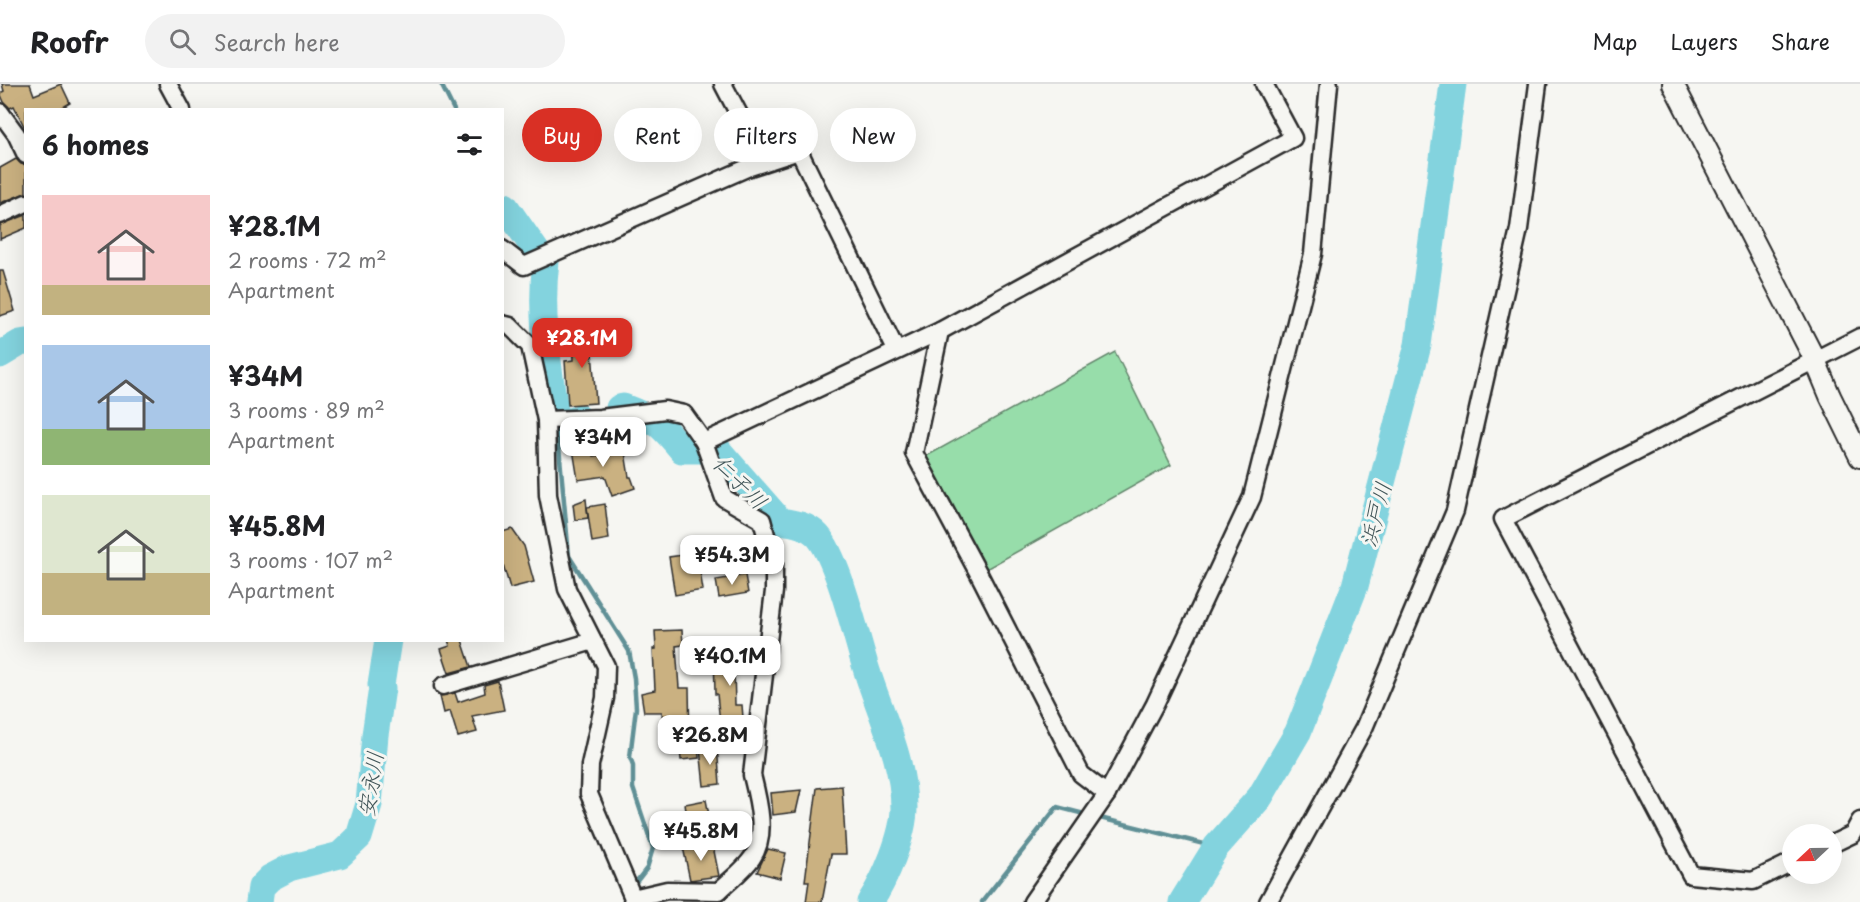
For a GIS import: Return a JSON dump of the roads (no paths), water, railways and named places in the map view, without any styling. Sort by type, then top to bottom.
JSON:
[{"type":"street","points":[[168,84],[181,108]]},
{"type":"street","points":[[723,84],[736,108]]},
{"type":"street","points":[[704,442],[896,350],[940,332],[1293,138],[1264,84]]},
{"type":"street","points":[[1032,902],[1107,794],[1155,704],[1252,497],[1313,254],[1329,84]]},
{"type":"street","points":[[1269,902],[1364,728],[1455,511],[1519,229],[1538,84]]},
{"type":"street","points":[[1673,84],[1815,360],[1860,457]]},
{"type":"street","points":[[0,112],[16,134],[24,151]]},
{"type":"street","points":[[504,251],[524,266],[764,162]]},
{"type":"street","points":[[804,162],[896,350]]},
{"type":"street","points":[[0,215],[24,204]]},
{"type":"street","points":[[504,324],[510,326],[530,346],[546,420],[548,495],[567,589],[606,666],[605,698],[590,765],[589,794],[633,900],[667,890],[719,891],[754,856],[762,828],[752,775],[774,591],[774,565],[762,520],[724,498],[704,442],[684,414],[665,410],[600,418],[546,420]]},
{"type":"street","points":[[940,332],[914,453],[1081,774],[1107,794]]},
{"type":"street","points":[[1782,867],[1753,881],[1691,876],[1503,519],[1860,337]]},
{"type":"street","points":[[443,686],[593,641]]},
{"type":"street","points":[[1842,839],[1853,834],[1860,821]]},
{"type":"waterway","points":[[441,84],[453,108]]},
{"type":"waterway","name":"浜戸川","points":[[1182,902],[1216,847],[1260,797],[1298,732],[1355,586],[1418,345],[1453,84]]},
{"type":"waterway","name":"仁子川","points":[[505,206],[537,252],[546,261],[544,323],[557,425],[579,418]]},
{"type":"waterway","name":"安永川","points":[[0,355],[24,342]]},
{"type":"waterway","name":"仁子川","points":[[619,408],[623,407],[650,419],[682,450],[718,450],[780,521],[805,527],[818,536],[833,562],[896,754],[903,790],[904,808],[901,831],[882,882],[870,902]]},
{"type":"waterway","points":[[557,425],[569,556],[629,651],[634,678],[636,708],[630,757],[633,765],[633,788],[653,848],[647,868],[633,886]]},
{"type":"waterway","name":"安永川","points":[[259,902],[261,887],[270,878],[289,868],[340,855],[359,837],[369,804],[375,735],[388,642]]},
{"type":"waterway","points":[[982,902],[1057,807],[1088,815]]},
{"type":"waterway","points":[[1096,817],[1216,847]]}]
